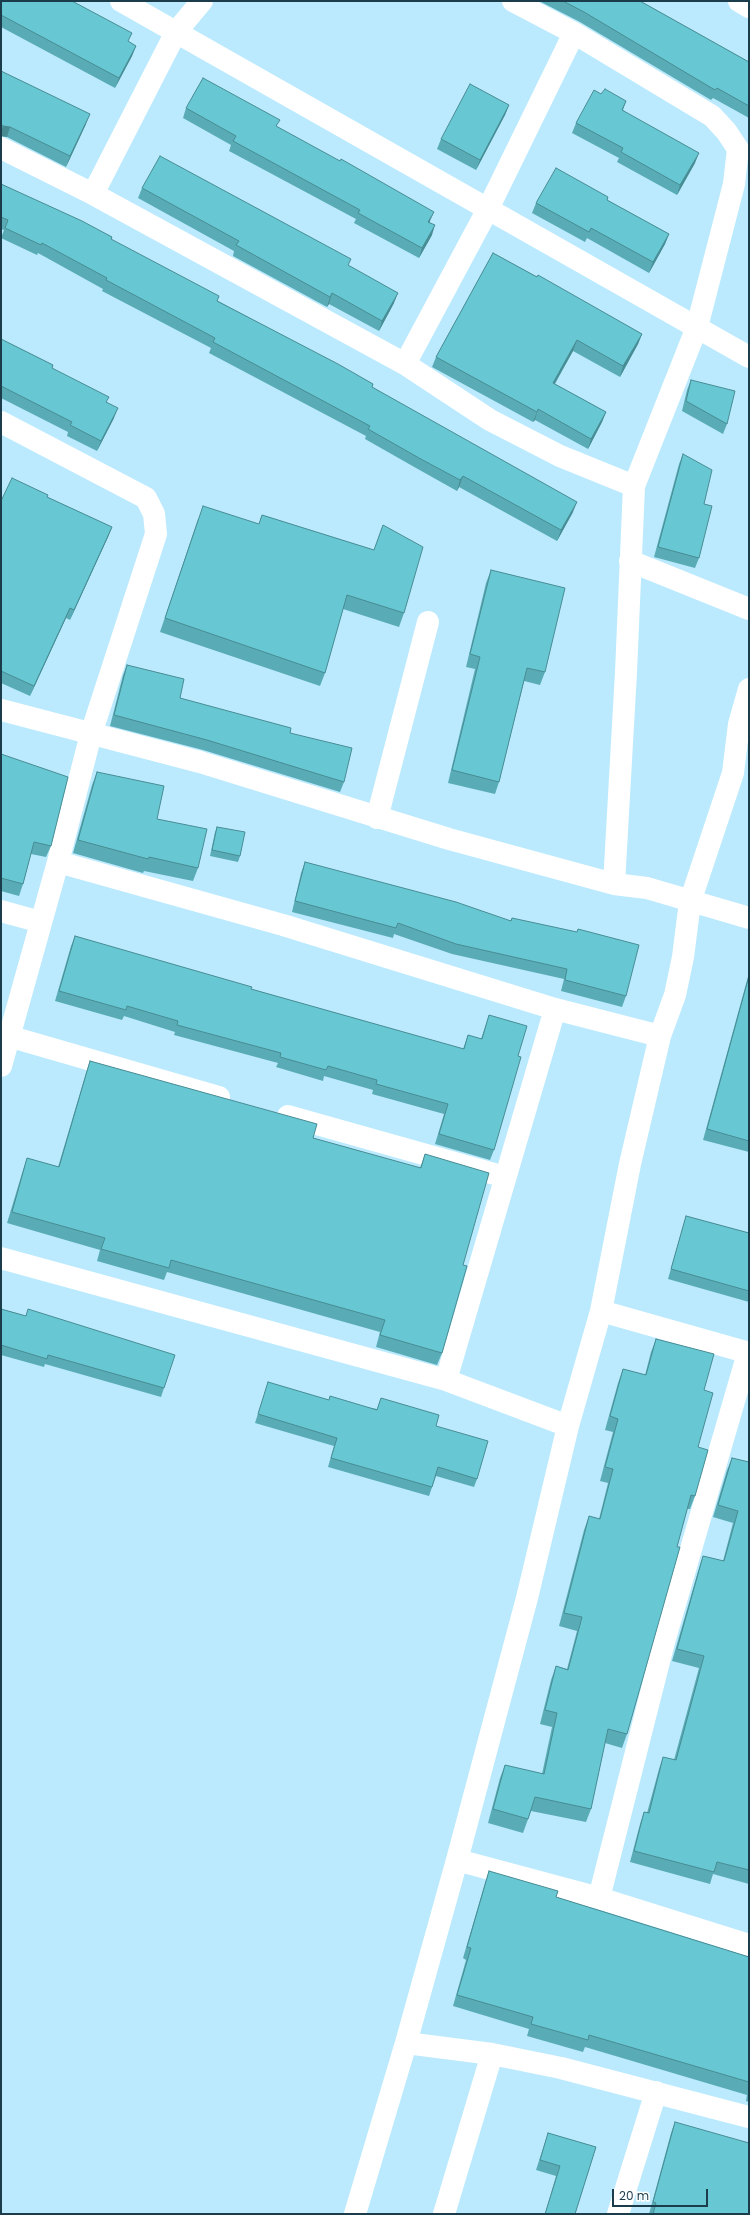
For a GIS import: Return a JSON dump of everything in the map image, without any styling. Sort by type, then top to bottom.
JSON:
[{"type":"street","points":[[121,1],[749,357]]},
{"type":"street","points":[[93,194],[176,32],[202,1]]},
{"type":"street","points":[[513,1],[574,33],[712,116],[726,131],[738,150],[734,184],[697,328],[634,486],[626,672],[614,884]]},
{"type":"street","points":[[739,1],[749,6]]},
{"type":"street","points":[[405,364],[488,209],[574,33]]},
{"type":"street","points":[[1,148],[93,194],[405,364],[490,420],[560,456],[634,486]]},
{"type":"street","points":[[1,422],[146,498],[154,514],[156,534],[91,734],[58,862],[8,1036],[1,1066]]},
{"type":"street","points":[[630,562],[749,609]]},
{"type":"street","points":[[377,818],[428,622]]},
{"type":"street","points":[[355,2214],[406,2043],[527,1598],[568,1426],[601,1311],[630,1164],[660,1036],[675,995],[683,957],[690,902],[733,773],[739,724],[749,689]]},
{"type":"street","points":[[1,710],[200,762],[377,818],[614,884],[647,888],[690,902],[749,918]]},
{"type":"street","points":[[58,862],[283,926],[555,1009],[660,1036]]},
{"type":"street","points":[[1,911],[41,922]]},
{"type":"street","points":[[446,1380],[555,1009]]},
{"type":"street","points":[[8,1036],[242,1104]]},
{"type":"street","points":[[272,1112],[505,1177]]},
{"type":"street","points":[[1,1258],[446,1380],[568,1426]]},
{"type":"street","points":[[599,1898],[664,1642],[749,1353],[601,1311]]},
{"type":"street","points":[[457,1860],[599,1898],[749,1945]]},
{"type":"street","points":[[406,2043],[492,2054],[656,2092],[749,2117]]},
{"type":"street","points":[[444,2214],[492,2054]]},
{"type":"street","points":[[618,2214],[656,2092]]},
{"type":"building","points":[[1,1],[72,1],[132,33],[128,41],[136,46],[119,78],[1,15]]},
{"type":"building","points":[[563,1],[640,1],[749,62],[749,106],[717,88],[715,90]]},
{"type":"building","points":[[1,71],[90,114],[70,156],[1,124]]},
{"type":"building","points":[[203,78],[280,120],[276,126],[340,161],[341,159],[434,212],[428,222],[435,225],[422,248],[358,213],[360,210],[233,141],[236,136],[186,108]]},
{"type":"building","points":[[470,84],[509,105],[480,160],[441,139]]},
{"type":"building","points":[[605,89],[626,101],[622,110],[699,153],[680,185],[621,152],[623,148],[576,123],[594,90],[601,94]]},
{"type":"building","points":[[160,156],[351,259],[348,265],[398,293],[382,321],[332,293],[330,297],[236,245],[239,241],[142,188]]},
{"type":"building","points":[[556,168],[608,197],[607,200],[669,234],[653,262],[591,228],[589,232],[536,203]]},
{"type":"building","points":[[1,184],[82,221],[112,237],[111,239],[219,296],[217,301],[338,364],[373,384],[372,387],[577,502],[561,530],[463,476],[460,480],[419,458],[368,429],[370,426],[213,342],[215,338],[106,280],[107,278],[42,243],[41,245],[5,228],[8,220],[1,217]]},
{"type":"building","points":[[493,253],[537,277],[538,275],[642,334],[623,366],[577,340],[553,383],[606,412],[591,439],[538,409],[537,412],[436,357]]},
{"type":"building","points":[[1,339],[53,365],[52,368],[109,397],[106,402],[118,408],[101,441],[70,425],[72,422],[1,386]]},
{"type":"building","points":[[691,380],[735,391],[727,424],[686,401]]},
{"type":"building","points":[[683,454],[712,470],[704,504],[712,506],[699,558],[658,547]]},
{"type":"building","points":[[12,478],[48,495],[47,497],[112,527],[74,610],[70,608],[34,686],[1,671],[1,501]]},
{"type":"building","points":[[203,506],[259,524],[262,515],[374,550],[383,525],[423,547],[404,613],[347,595],[325,673],[165,618]]},
{"type":"building","points":[[491,570],[565,588],[545,672],[527,668],[499,782],[452,770],[480,657],[470,654]]},
{"type":"building","points":[[127,665],[184,679],[180,698],[291,728],[290,733],[352,748],[344,782],[207,740],[114,715]]},
{"type":"building","points":[[1,754],[68,777],[51,846],[34,842],[23,884],[1,878]]},
{"type":"building","points":[[97,772],[164,786],[157,819],[207,829],[198,868],[149,857],[148,859],[78,840]]},
{"type":"building","points":[[217,827],[245,832],[240,856],[212,850]]},
{"type":"building","points":[[305,862],[456,902],[511,921],[512,918],[577,932],[578,929],[639,945],[626,996],[565,980],[567,969],[456,944],[398,923],[396,928],[295,901]]},
{"type":"building","points":[[75,936],[252,987],[251,989],[464,1049],[468,1035],[482,1039],[489,1015],[527,1026],[518,1056],[521,1057],[494,1150],[439,1134],[448,1104],[376,1084],[377,1080],[328,1066],[326,1070],[280,1057],[281,1053],[177,1025],[178,1021],[127,1006],[126,1010],[59,991]]},
{"type":"building","points":[[749,976],[749,1141],[707,1129]]},
{"type":"building","points":[[90,1061],[317,1124],[313,1138],[421,1168],[425,1154],[489,1173],[463,1265],[467,1266],[442,1353],[380,1335],[385,1320],[171,1260],[169,1268],[101,1249],[105,1238],[12,1212],[27,1158],[59,1167]]},
{"type":"building","points":[[686,1216],[749,1233],[749,1291],[671,1269]]},
{"type":"building","points":[[1,1309],[26,1316],[28,1309],[175,1355],[164,1388],[48,1355],[47,1359],[1,1345]]},
{"type":"building","points":[[656,1339],[714,1354],[704,1390],[713,1393],[698,1447],[708,1450],[695,1496],[691,1495],[677,1547],[680,1547],[627,1734],[608,1729],[591,1809],[535,1797],[528,1819],[493,1809],[505,1765],[544,1774],[557,1713],[545,1710],[556,1666],[568,1670],[582,1617],[564,1613],[589,1516],[600,1519],[613,1469],[605,1467],[618,1419],[610,1416],[623,1369],[646,1375]]},
{"type":"building","points":[[268,1382],[329,1400],[330,1396],[377,1410],[381,1398],[439,1415],[436,1426],[488,1441],[477,1479],[438,1467],[432,1487],[331,1458],[337,1438],[258,1414]]},
{"type":"building","points":[[732,1458],[749,1462],[749,1870],[717,1862],[714,1872],[634,1851],[644,1812],[649,1813],[663,1757],[676,1760],[704,1656],[677,1649],[703,1556],[724,1561],[738,1511],[718,1505]]},
{"type":"building","points":[[489,1871],[558,1891],[556,1897],[749,1957],[749,2082],[589,2035],[588,2040],[531,2024],[533,2017],[457,1995],[471,1948],[467,1947]]},
{"type":"building","points":[[675,2122],[749,2143],[749,2214],[653,2214],[656,2203],[653,2202]]},
{"type":"building","points":[[548,2133],[596,2147],[575,2214],[545,2214],[560,2166],[540,2160]]}]
